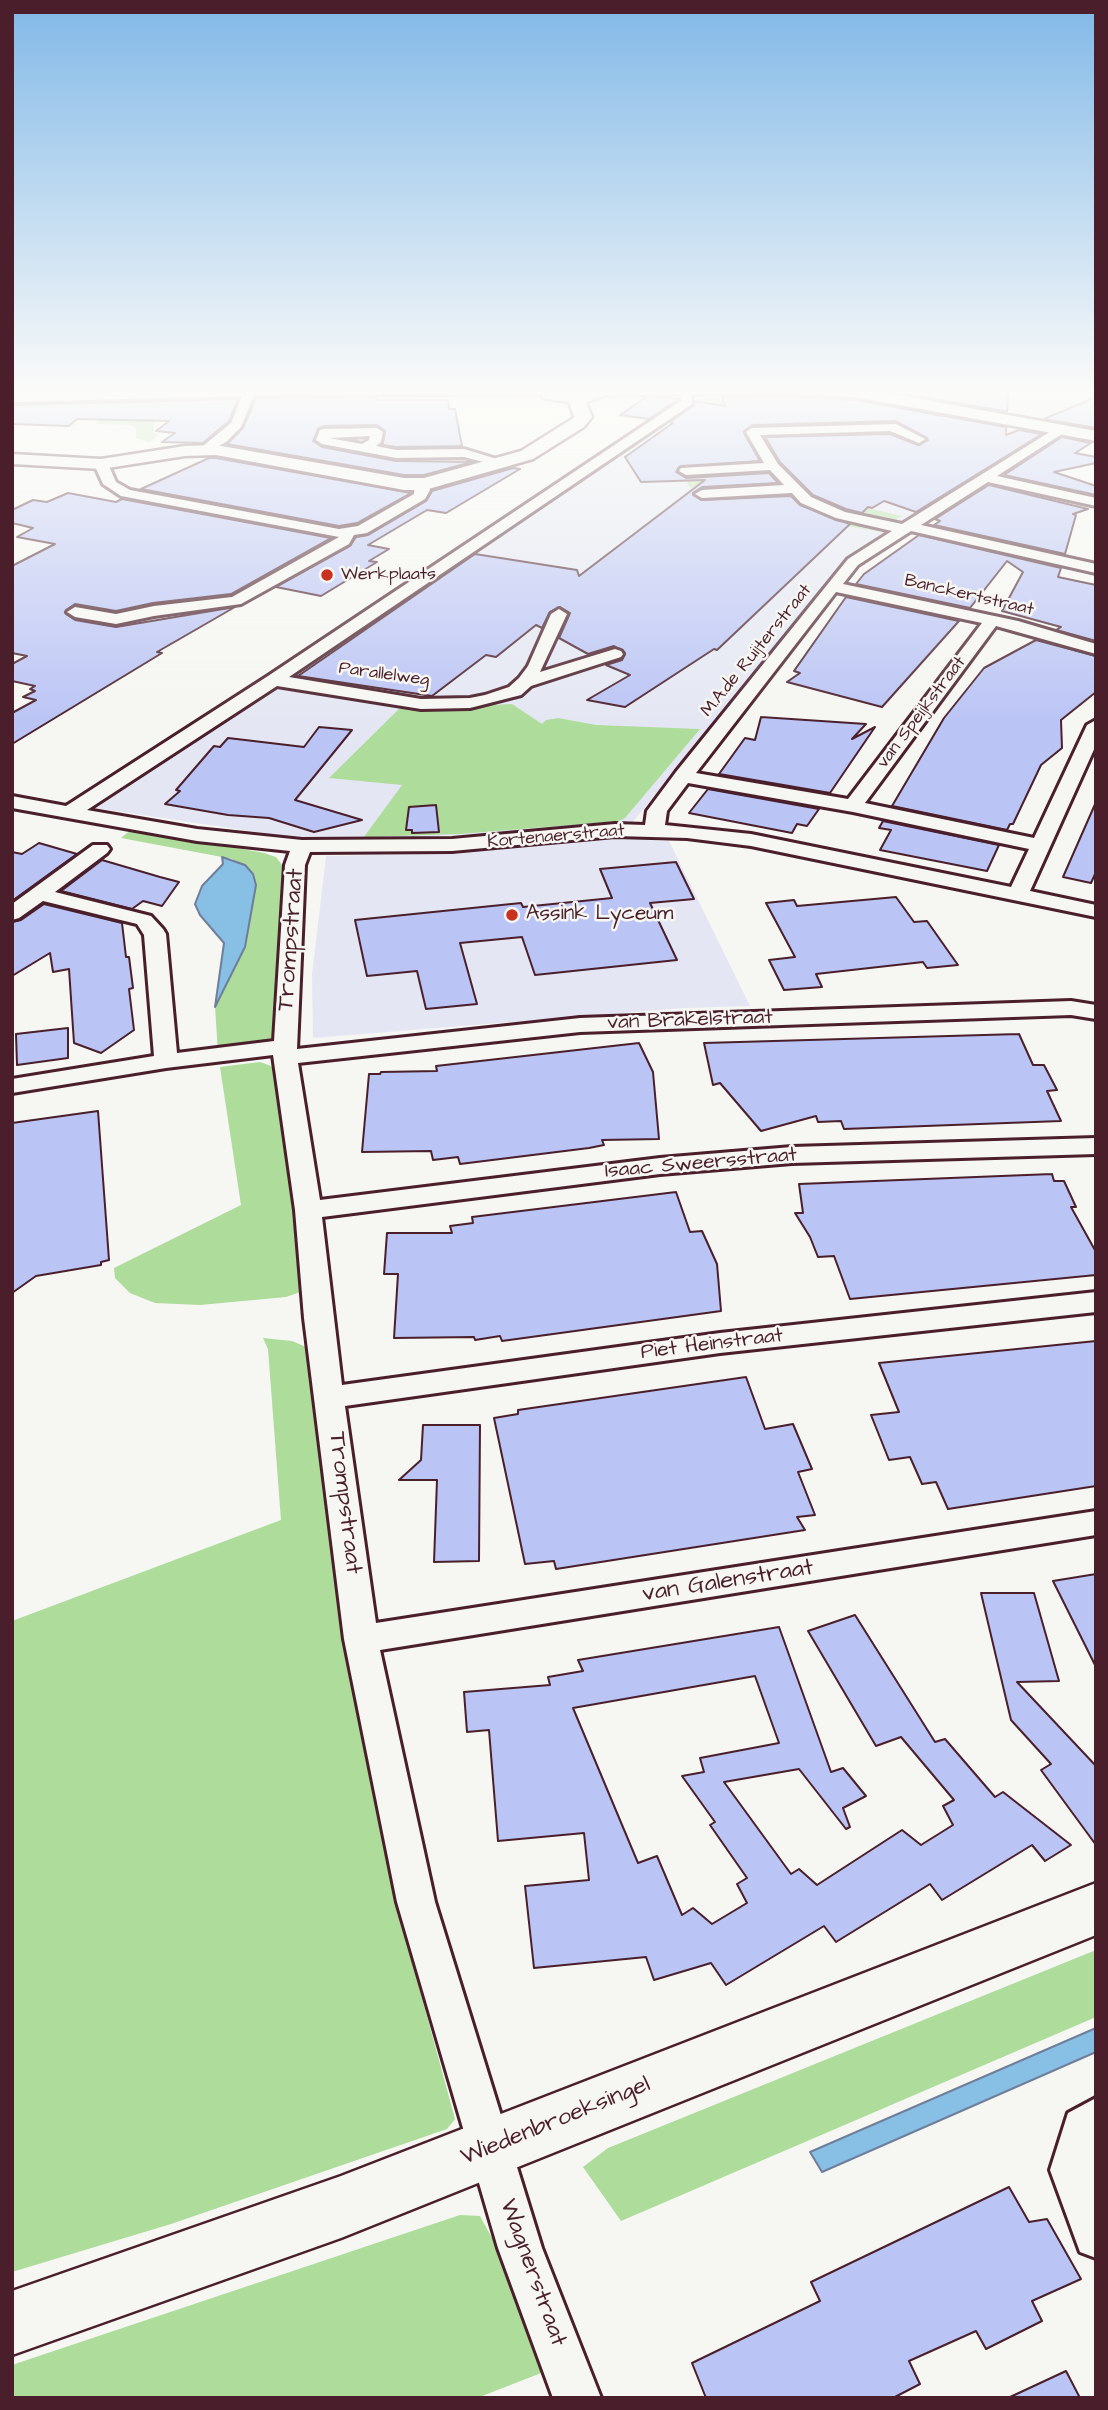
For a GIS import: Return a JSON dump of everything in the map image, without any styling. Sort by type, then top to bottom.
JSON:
[{"type":"street","points":[[168,500],[348,533],[362,530],[412,500]]},
{"type":"street","name":"Parallelweg","points":[[70,811],[274,680],[540,500]]},
{"type":"street","points":[[809,500],[841,515],[1096,569]]},
{"type":"street","name":"M.A.de Ruijterstraat","points":[[654,831],[657,811],[853,562],[948,500]]},
{"type":"street","points":[[75,612],[116,619],[154,611],[236,601],[344,541],[348,533]]},
{"type":"street","name":"Banckertstraat","points":[[833,587],[992,620],[1096,649]]},
{"type":"street","points":[[526,682],[559,614]]},
{"type":"street","name":"van Speijkstraat","points":[[853,806],[992,620]]},
{"type":"street","name":"Parallelweg","points":[[274,680],[421,704],[489,699],[515,691],[526,682],[615,654]]},
{"type":"street","points":[[1018,894],[1096,725]]},
{"type":"street","points":[[683,776],[853,806],[1039,845]]},
{"type":"street","name":"Kortenaerstraat","points":[[12,802],[197,835],[302,846],[440,845],[601,831],[654,831],[751,840],[1096,911]]},
{"type":"street","name":"Trompstraat","points":[[302,846],[295,866],[284,1052],[308,1210],[318,1318],[361,1639],[416,1902],[489,2148]]},
{"type":"street","points":[[12,914],[100,849]]},
{"type":"street","points":[[40,894],[144,920],[155,934],[166,1061]]},
{"type":"street","name":"van Brakelstraat","points":[[284,1052],[580,1025],[1071,1009],[1096,1012]]},
{"type":"street","points":[[12,1086],[166,1061],[284,1052]]},
{"type":"street","name":"Isaac Sweersstraat","points":[[308,1210],[686,1164],[792,1155],[1096,1146]]},
{"type":"street","name":"Piet Heinstraat","points":[[330,1397],[720,1343],[1096,1301]]},
{"type":"street","name":"van Galenstraat","points":[[361,1639],[1096,1523]]},
{"type":"street","name":"Wiedenbroeksingel","points":[[12,2323],[341,2207],[1096,1909]]},
{"type":"street","points":[[1096,2119],[1083,2128],[1072,2169],[1096,2236]]},
{"type":"street","name":"Wagnerstraat","points":[[489,2148],[520,2248],[577,2398]]},
{"type":"shaded area","points":[[549,500],[940,500],[847,561],[631,824],[330,843],[96,808]]},
{"type":"shaded area","name":"Assink Lyceum","points":[[599,838],[669,841],[750,1006],[684,1008],[313,1038],[312,975],[326,856],[432,854]]},
{"type":"green space","points":[[698,500],[848,500],[854,505],[902,516],[877,531],[699,503]]},
{"type":"green space","points":[[512,704],[542,724],[546,720],[558,718],[596,725],[700,729],[625,818],[619,821],[460,834],[364,837],[402,785],[329,778],[403,705],[438,707]]},
{"type":"green space","points":[[132,829],[264,853],[276,857],[282,865],[284,907],[278,1032],[268,1042],[218,1052],[215,1007],[245,946],[233,859],[121,838]]},
{"type":"green space","points":[[260,1062],[271,1066],[281,1076],[306,1290],[286,1297],[200,1305],[155,1303],[130,1293],[115,1278],[114,1268],[241,1205],[220,1067]]},
{"type":"green space","points":[[263,1338],[292,1341],[313,1350],[377,1807],[404,1932],[455,2119],[447,2129],[171,2224],[12,2272],[12,1621],[281,1520],[268,1349]]},
{"type":"green space","points":[[1096,1950],[1096,2017],[621,2221],[583,2167],[608,2148]]},
{"type":"green space","points":[[460,2215],[480,2216],[505,2262],[554,2368],[477,2398],[12,2398],[12,2365]]},
{"type":"water","points":[[222,857],[245,865],[253,874],[256,885],[245,947],[215,1007],[224,943],[200,915],[195,904],[202,886],[223,864]]},
{"type":"water","points":[[1096,2028],[1096,2052],[822,2172],[810,2152]]},
{"type":"building","points":[[32,500],[130,500],[331,538],[231,594],[153,603],[116,611],[75,604],[66,610],[66,614],[75,620],[116,627],[235,607],[157,652],[162,653],[12,744],[12,713],[36,700],[23,697],[35,691],[30,689],[35,686],[12,681],[12,664],[27,656],[12,653],[12,566],[55,544],[17,537],[33,528],[12,523],[12,510]]},
{"type":"building","points":[[202,500],[398,500],[357,523],[339,526]]},
{"type":"building","name":"Werkplaats","points":[[467,500],[446,513],[427,510],[368,545],[389,549],[369,561],[377,562],[321,596],[276,587],[350,546],[356,537],[368,535],[426,501]]},
{"type":"building","points":[[678,500],[795,500],[800,505],[850,524],[717,650],[714,649],[625,707],[587,700],[630,675],[606,665],[622,660],[625,653],[614,646],[588,654],[559,638],[570,613],[560,607],[550,612],[542,628],[536,625],[496,657],[486,655],[432,696],[298,676],[475,554],[577,570],[579,576]]},
{"type":"building","points":[[826,500],[935,500],[916,512],[884,501],[872,508],[868,507],[862,513]]},
{"type":"building","points":[[964,500],[1053,500],[1088,509],[1073,514],[1076,515],[1065,554],[934,525],[940,521],[935,519]]},
{"type":"building","points":[[919,535],[1061,568],[1058,577],[1096,585],[1096,641],[1056,630],[1061,627],[1002,611],[1023,572],[1007,561],[970,608],[856,584],[864,574]]},
{"type":"building","points":[[846,597],[959,621],[882,707],[787,682],[800,673],[794,671]]},
{"type":"building","points":[[1036,640],[1096,656],[1096,692],[1061,720],[1062,748],[1041,765],[1013,824],[1010,824],[1007,830],[892,806],[944,718],[984,668]]},
{"type":"building","points":[[761,717],[866,724],[852,739],[875,727],[830,793],[719,774],[745,738],[755,740]]},
{"type":"building","points":[[319,727],[352,730],[295,800],[362,820],[314,832],[269,818],[228,815],[165,804],[180,791],[176,790],[214,746],[220,747],[228,738],[304,747]]},
{"type":"building","points":[[708,789],[819,809],[807,826],[797,824],[792,833],[689,813]]},
{"type":"building","points":[[1096,802],[1096,872],[1091,883],[1063,877]]},
{"type":"building","points":[[436,805],[439,832],[412,833],[412,830],[406,830],[409,807]]},
{"type":"building","points":[[883,821],[999,845],[987,871],[880,850],[891,830],[879,828]]},
{"type":"building","points":[[39,843],[77,854],[12,901],[12,852],[22,854]]},
{"type":"building","points":[[102,860],[179,882],[162,906],[143,901],[132,909],[61,891]]},
{"type":"building","points":[[676,862],[694,899],[650,903],[677,960],[535,975],[522,937],[460,943],[477,1004],[426,1009],[417,971],[367,976],[355,920],[521,903],[523,907],[612,898],[600,869]]},
{"type":"building","points":[[896,897],[914,922],[927,921],[958,965],[927,968],[923,962],[816,974],[822,987],[784,990],[769,960],[795,957],[766,903],[794,900],[797,906]]},
{"type":"building","points":[[44,904],[122,923],[133,988],[129,989],[134,1030],[101,1053],[74,1043],[69,969],[53,972],[50,953],[12,976],[12,922],[21,920]]},
{"type":"building","points":[[68,1028],[68,1058],[17,1065],[16,1034]]},
{"type":"building","points":[[1019,1034],[1033,1065],[1044,1065],[1057,1090],[1047,1091],[1061,1121],[844,1129],[841,1121],[818,1122],[816,1116],[761,1131],[720,1083],[713,1085],[704,1043]]},
{"type":"building","points":[[639,1043],[653,1072],[659,1139],[602,1140],[604,1145],[589,1148],[460,1164],[458,1157],[433,1160],[431,1151],[362,1152],[369,1074],[437,1071],[436,1066]]},
{"type":"building","points":[[98,1111],[109,1260],[101,1262],[101,1265],[36,1276],[12,1293],[12,1123]]},
{"type":"building","points":[[1052,1174],[1054,1181],[1064,1181],[1076,1207],[1071,1207],[1096,1252],[1096,1275],[850,1299],[834,1256],[818,1257],[810,1237],[795,1213],[803,1213],[799,1184]]},
{"type":"building","points":[[676,1192],[690,1232],[702,1231],[717,1264],[721,1311],[502,1341],[500,1336],[475,1340],[474,1337],[394,1338],[398,1274],[384,1274],[387,1233],[452,1233],[450,1226],[473,1223],[472,1217]]},
{"type":"building","points":[[1096,1341],[1096,1486],[948,1509],[936,1482],[922,1484],[910,1457],[889,1460],[871,1415],[899,1412],[879,1363]]},
{"type":"building","points":[[746,1377],[765,1429],[793,1424],[812,1469],[798,1472],[815,1515],[797,1517],[805,1530],[556,1569],[554,1561],[525,1564],[494,1418],[518,1414],[518,1410]]},
{"type":"building","points":[[423,1425],[480,1425],[479,1561],[434,1562],[437,1480],[399,1480],[421,1460]]},
{"type":"building","points":[[1096,1574],[1096,1667],[1053,1581]]},
{"type":"building","points":[[981,1593],[1034,1593],[1059,1681],[1017,1682],[1096,1766],[1096,1845],[1041,1770],[1051,1764],[1011,1720]]},
{"type":"building","points":[[855,1615],[935,1742],[945,1739],[995,1797],[1003,1792],[1071,1845],[1045,1861],[1032,1845],[942,1900],[930,1884],[836,1942],[824,1926],[726,1985],[711,1963],[654,1980],[646,1957],[534,1968],[525,1886],[589,1880],[584,1833],[498,1841],[489,1730],[467,1732],[464,1692],[550,1685],[548,1677],[583,1671],[578,1660],[779,1627],[831,1772],[843,1768],[866,1796],[843,1808],[850,1827],[846,1829],[799,1769],[724,1782],[791,1874],[799,1869],[817,1885],[902,1830],[921,1845],[953,1825],[943,1806],[954,1800],[901,1737],[876,1746],[808,1631]],"holes":[[[755,1676],[779,1743],[700,1758],[704,1772],[682,1776],[715,1822],[710,1825],[747,1878],[737,1884],[747,1903],[712,1924],[693,1908],[682,1915],[657,1856],[638,1863],[573,1708]]]},
{"type":"building","points":[[1009,2187],[1029,2222],[1047,2219],[1081,2279],[1032,2301],[1042,2321],[986,2349],[976,2331],[909,2361],[920,2384],[893,2398],[706,2398],[692,2363],[820,2301],[811,2282]]},
{"type":"building","points":[[1066,2371],[1080,2398],[1008,2398]]},
{"type":"place","name":"Werkplaats","points":[[327,575]]},
{"type":"place","name":"Assink Lyceum","points":[[512,915]]}]
